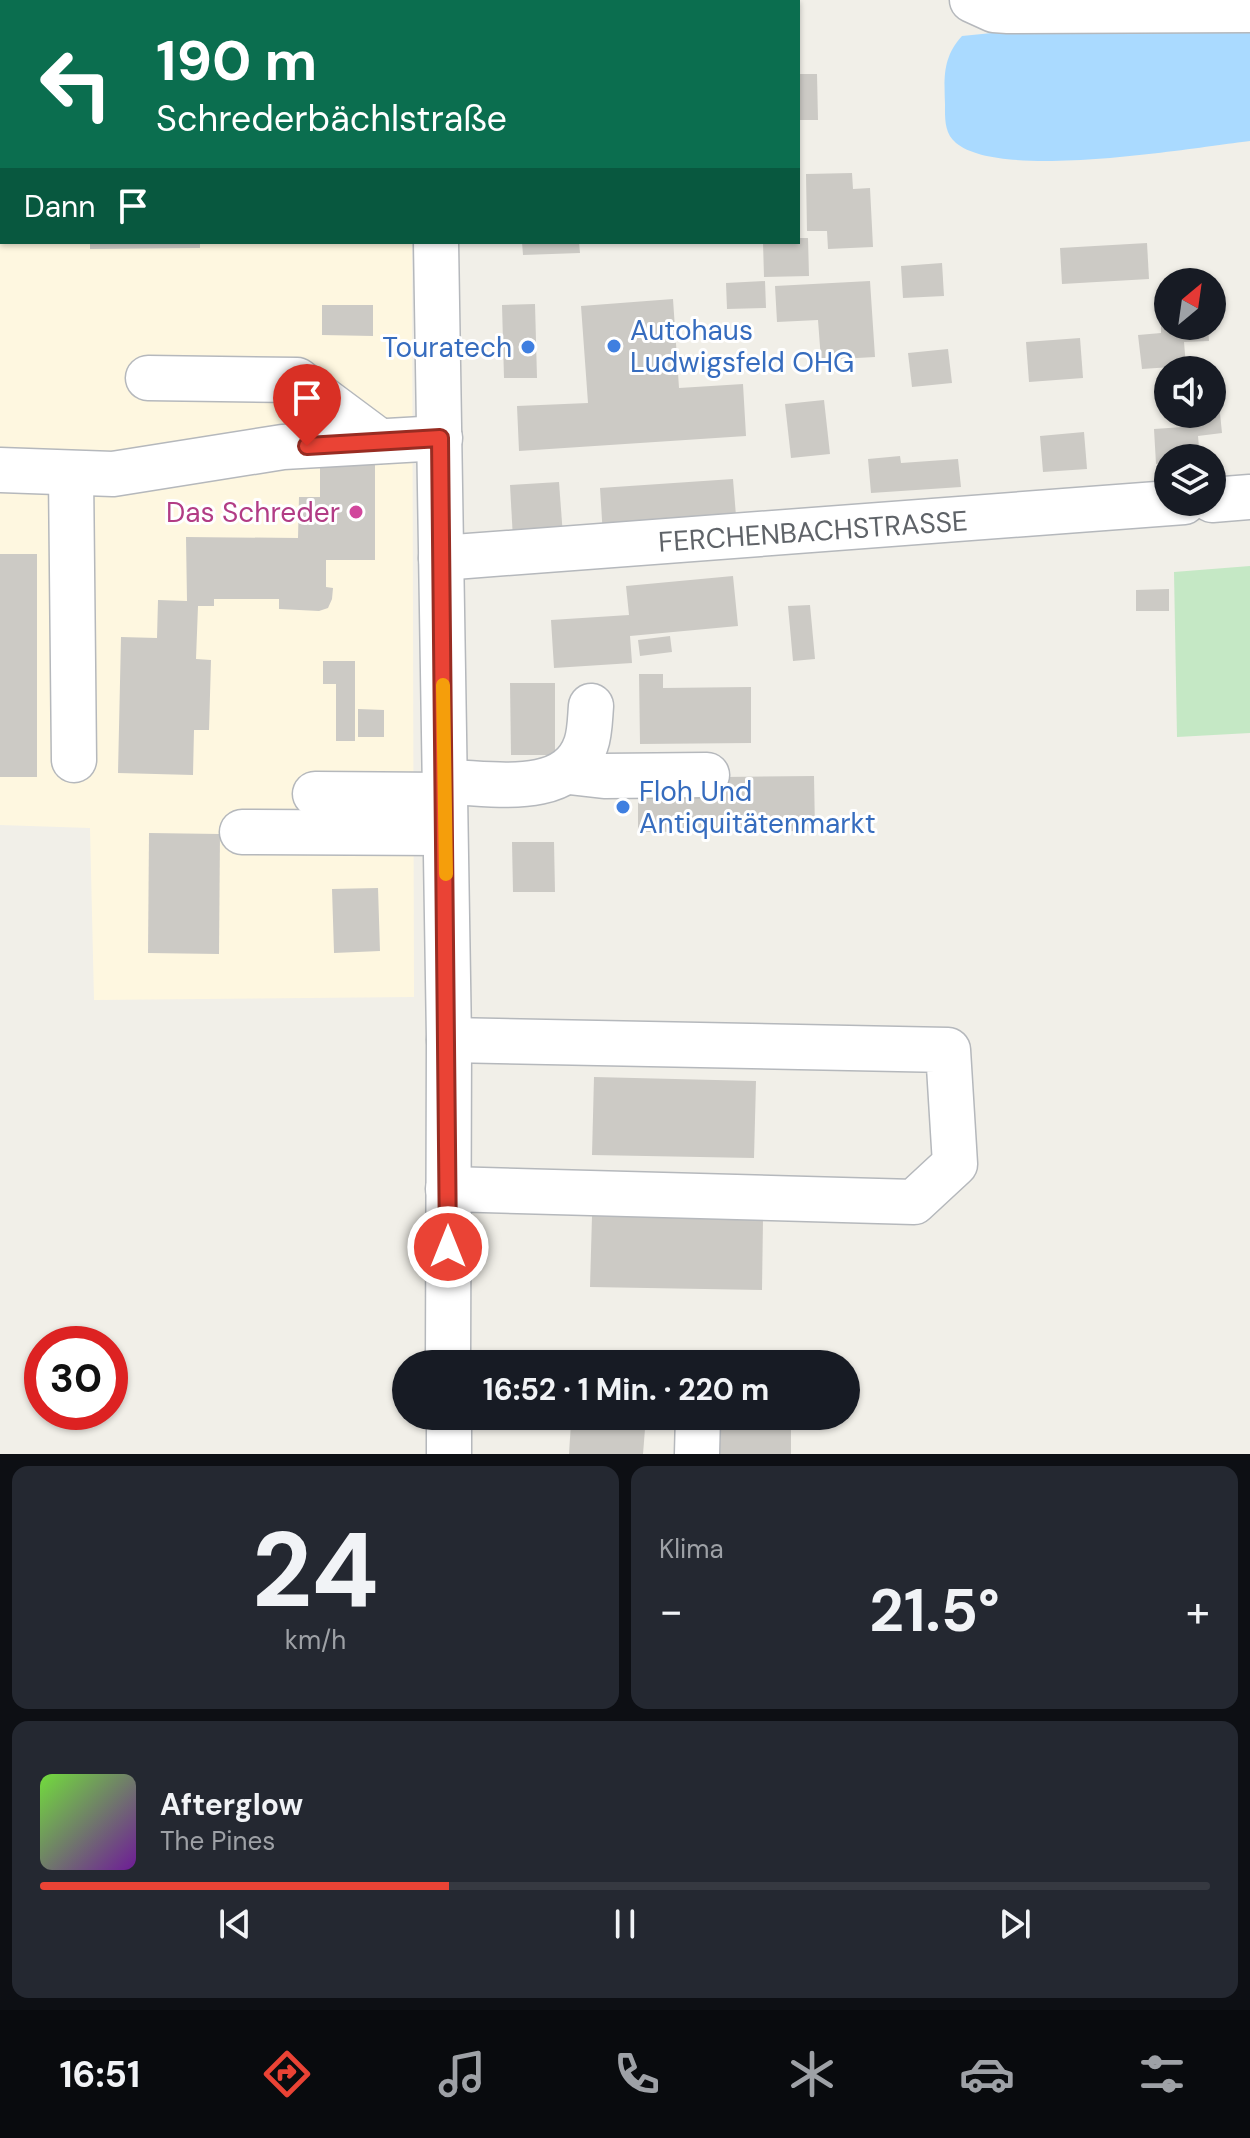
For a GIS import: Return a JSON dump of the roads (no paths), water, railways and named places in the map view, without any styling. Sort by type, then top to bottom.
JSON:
[{"type":"street","points":[[972,0],[994,10],[1008,11],[1250,10]]},
{"type":"street","points":[[436,244],[449,1040],[448,1350]]},
{"type":"street","points":[[148,378],[297,380],[379,441]]},
{"type":"street","points":[[0,470],[113,474],[283,447],[440,438]]},
{"type":"street","points":[[71,473],[74,760]]},
{"type":"street","points":[[1226,499],[1250,497]]},
{"type":"street","name":"FERCHENBACHSTRASSE","points":[[441,558],[1154,504]]},
{"type":"street","points":[[569,772],[586,745],[591,706]]},
{"type":"street","points":[[242,832],[445,803],[569,772],[604,776],[707,775]]},
{"type":"street","points":[[315,794],[445,803]]},
{"type":"street","points":[[448,1189],[914,1202],[955,1164],[948,1050],[449,1040]]},
{"type":"street","points":[[449,1430],[449,1454]]},
{"type":"street","points":[[697,1454],[698,1430]]},
{"type":"water","points":[[1250,29],[1250,141],[1098,159],[1013,160],[979,154],[956,143],[947,130],[946,67],[951,52],[962,36],[1002,32]]},
{"type":"place","name":"Autohaus Ludwigsfeld OHG","points":[[614,346]]},
{"type":"place","name":"Touratech","points":[[528,347]]},
{"type":"place","name":"Das Schreder","points":[[356,512]]},
{"type":"place","name":"Floh Und Antiquitätenmarkt","points":[[623,807]]}]
